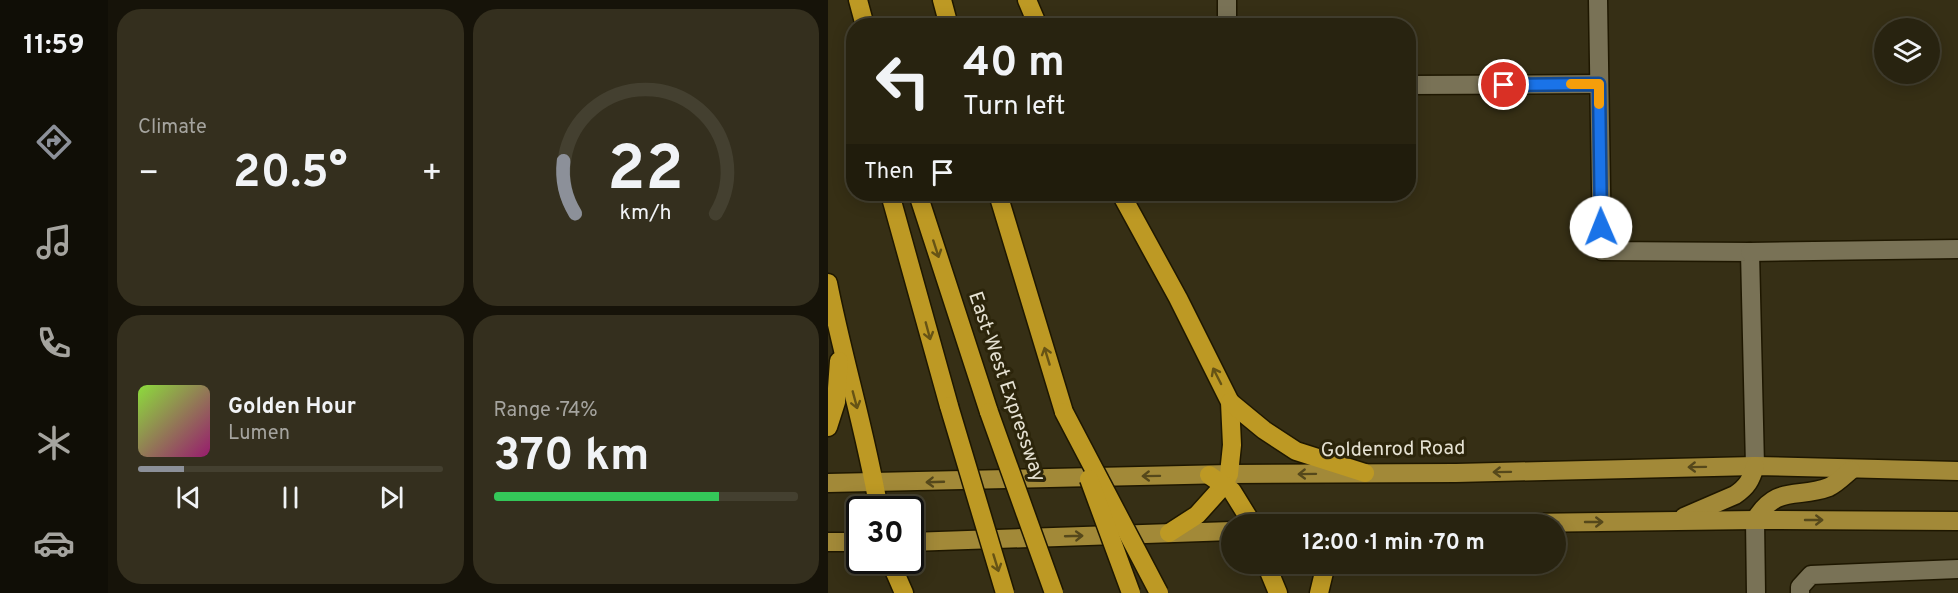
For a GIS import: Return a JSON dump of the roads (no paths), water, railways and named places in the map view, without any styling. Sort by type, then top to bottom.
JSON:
[{"type":"highway","points":[[858,0],[863,18]]},
{"type":"highway","points":[[942,0],[947,18]]},
{"type":"highway","points":[[1027,0],[1035,18]]},
{"type":"highway","points":[[892,201],[949,406],[1005,593]]},
{"type":"highway","name":"East-West Expressway","points":[[920,201],[989,412],[1054,593]]},
{"type":"highway","points":[[1000,201],[1064,412],[1131,593]]},
{"type":"highway","points":[[1125,201],[1178,298],[1230,402],[1232,445],[1221,478],[1197,515],[1169,533]]},
{"type":"highway","points":[[828,283],[840,344],[876,496]]},
{"type":"highway","points":[[828,427],[836,402],[840,344]]},
{"type":"highway","points":[[1230,402],[1264,430],[1296,451],[1365,473]]},
{"type":"highway","points":[[1064,412],[1159,593]]},
{"type":"highway","points":[[1221,478],[1246,514]]},
{"type":"highway","points":[[896,574],[904,593]]},
{"type":"highway","points":[[1270,574],[1278,593]]},
{"type":"highway","points":[[1319,593],[1324,574]]},
{"type":"main road","name":"Goldenrod Road","points":[[828,483],[1221,478],[1755,466],[1958,471]]},
{"type":"main road","points":[[1674,522],[1735,495],[1750,482],[1755,466]]},
{"type":"main road","points":[[1755,520],[1770,501],[1785,495],[1831,486],[1851,470]]},
{"type":"main road","points":[[1566,523],[1755,520],[1958,521]]},
{"type":"main road","points":[[924,542],[1221,531]]},
{"type":"main road","points":[[828,542],[846,542]]},
{"type":"street","points":[[1227,0],[1227,18]]},
{"type":"street","points":[[1598,0],[1602,251],[1750,252],[1958,249]]},
{"type":"street","points":[[1416,85],[1599,84]]},
{"type":"street","points":[[1750,252],[1755,466]]},
{"type":"street","points":[[1755,520],[1756,593]]},
{"type":"street","points":[[1800,593],[1800,587],[1811,575],[1958,569]]}]
